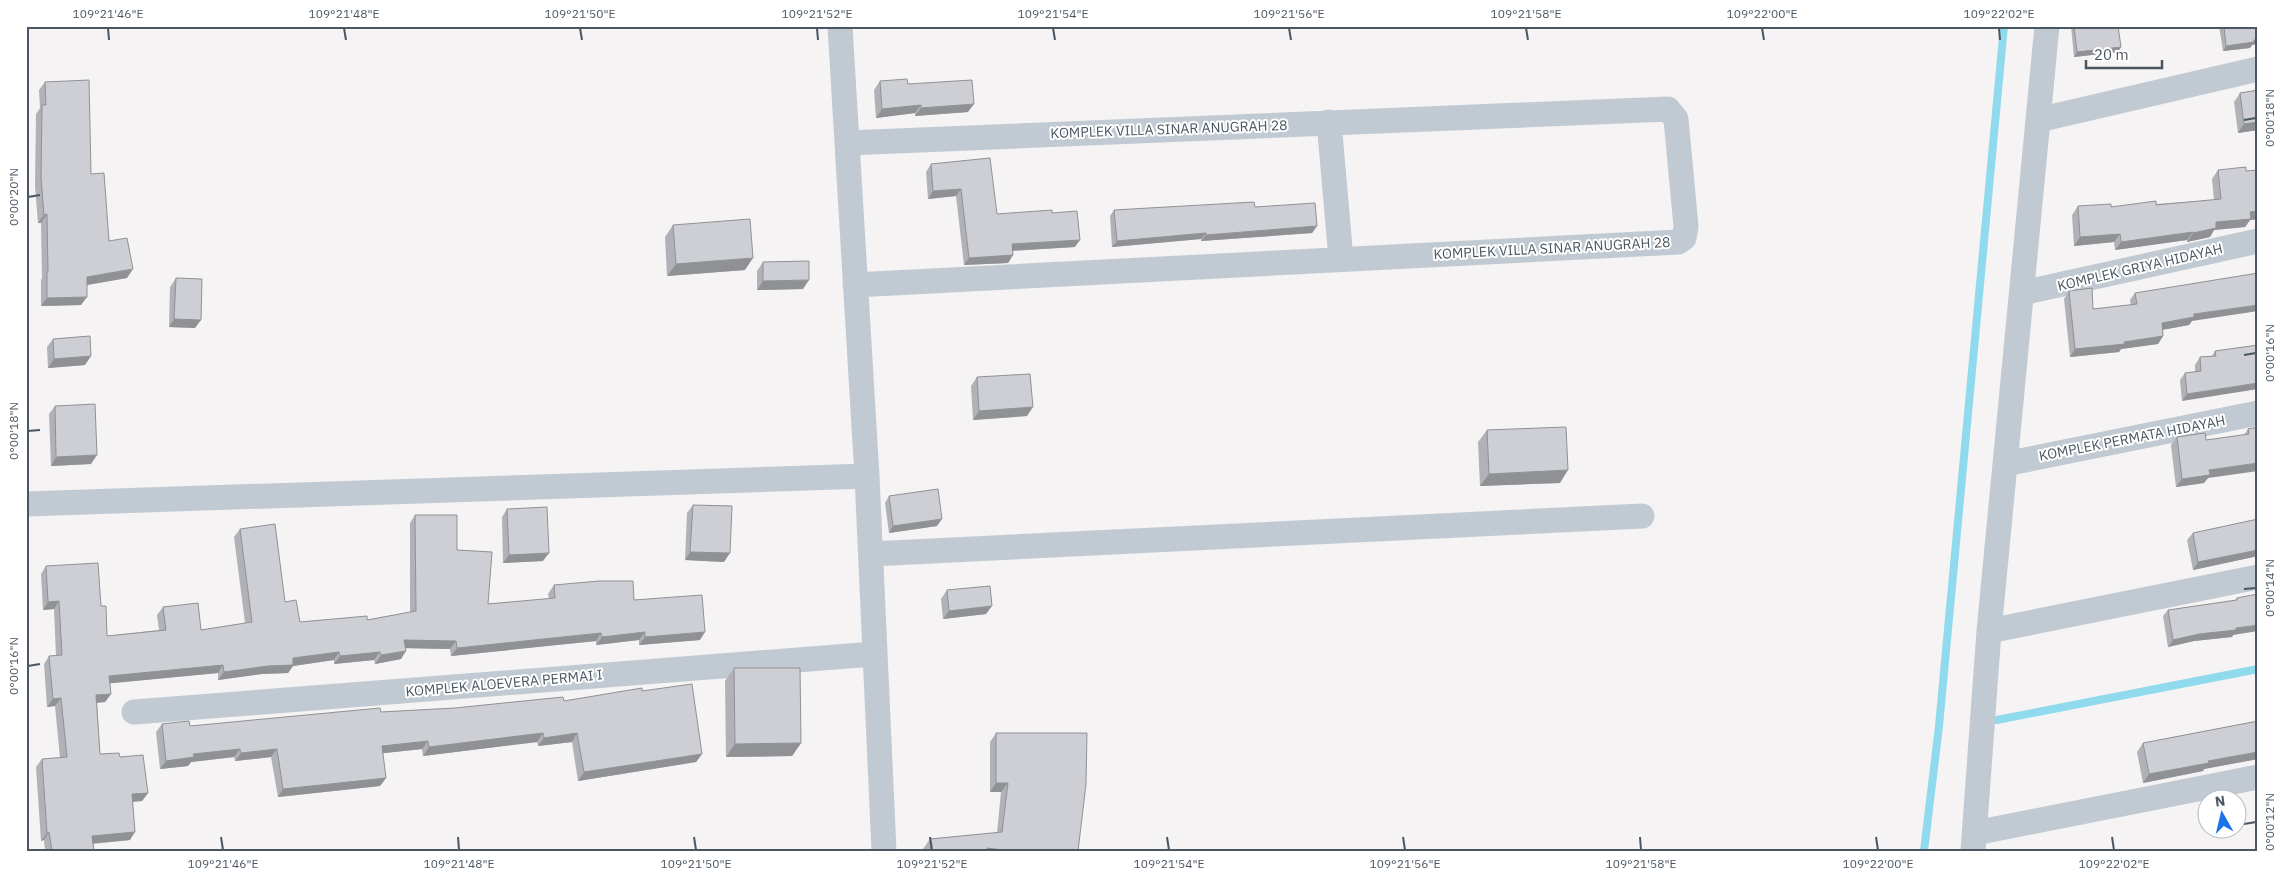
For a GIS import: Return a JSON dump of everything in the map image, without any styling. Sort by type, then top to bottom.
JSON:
[{"type":"street","points":[[840,26],[867,476],[884,851]]},
{"type":"street","points":[[2047,26],[1989,631],[1974,842],[2258,777]]},
{"type":"street","points":[[2038,120],[2258,69]]},
{"type":"street","name":"KOMPLEK VILLA SINAR ANUGRAH 28","points":[[847,142],[1668,109],[1676,119],[1686,227],[1684,238],[1678,242],[855,285]]},
{"type":"street","points":[[1329,122],[1340,260]]},
{"type":"street","name":"KOMPLEK GRIYA HIDAYAH","points":[[2022,294],[2258,241]]},
{"type":"street","name":"KOMPLEK PERMATA HIDAYAH","points":[[2005,464],[2258,413]]},
{"type":"street","points":[[26,504],[867,476]]},
{"type":"street","points":[[871,554],[1642,516]]},
{"type":"street","points":[[1989,631],[2258,577]]},
{"type":"street","name":"KOMPLEK ALOEVERA PERMAI I","points":[[134,712],[874,654]]},
{"type":"building","points":[[2074,26],[2118,26],[2121,47],[2077,52]]},
{"type":"building","points":[[2224,26],[2258,26],[2258,39],[2254,40],[2254,42],[2226,46]]},
{"type":"building","points":[[907,79],[908,84],[972,80],[974,104],[921,108],[921,105],[882,109],[880,81]]},
{"type":"building","points":[[89,80],[91,174],[104,173],[109,241],[127,238],[133,269],[87,277],[87,297],[47,298],[47,214],[44,215],[41,178],[42,105],[46,105],[45,82]]},
{"type":"building","points":[[2258,90],[2258,122],[2244,124],[2240,93]]},
{"type":"building","points":[[990,158],[997,214],[1052,210],[1052,213],[1077,211],[1080,240],[1012,244],[1013,255],[969,258],[961,189],[933,191],[931,164]]},
{"type":"building","points":[[2246,167],[2246,171],[2258,170],[2258,211],[2250,212],[2251,219],[2216,222],[2216,228],[2193,233],[2121,242],[2120,234],[2080,237],[2078,206],[2111,204],[2111,207],[2156,201],[2156,205],[2221,199],[2218,170]]},
{"type":"building","points":[[1254,202],[1255,207],[1315,203],[1317,226],[1117,241],[1114,210]]},
{"type":"building","points":[[750,219],[753,258],[676,264],[673,225]]},
{"type":"building","points":[[809,261],[809,280],[763,281],[763,262]]},
{"type":"building","points":[[2258,273],[2258,305],[2194,314],[2194,317],[2162,323],[2163,336],[2124,342],[2125,344],[2075,349],[2069,291],[2092,288],[2093,309],[2137,304],[2135,293]]},
{"type":"building","points":[[176,278],[202,279],[201,320],[174,319]]},
{"type":"building","points":[[90,336],[91,356],[54,359],[53,339]]},
{"type":"building","points":[[2258,345],[2258,383],[2187,394],[2185,373],[2201,371],[2200,357],[2216,356],[2215,351]]},
{"type":"building","points":[[1030,374],[1033,407],[979,411],[977,377]]},
{"type":"building","points":[[95,404],[97,455],[56,457],[55,406]]},
{"type":"building","points":[[1566,427],[1568,470],[1489,474],[1487,430]]},
{"type":"building","points":[[2258,427],[2258,463],[2209,470],[2210,475],[2182,479],[2177,437],[2205,433],[2206,440],[2249,434],[2248,429]]},
{"type":"building","points":[[938,489],[942,519],[893,526],[889,496]]},
{"type":"building","points":[[693,505],[732,506],[730,553],[690,552]]},
{"type":"building","points":[[547,507],[549,553],[509,555],[507,509]]},
{"type":"building","points":[[415,515],[457,515],[457,550],[492,552],[488,604],[555,598],[554,585],[599,581],[633,581],[634,600],[702,595],[705,632],[645,637],[645,632],[602,637],[601,633],[457,648],[456,641],[404,640],[406,651],[381,655],[380,652],[340,656],[339,652],[293,658],[293,665],[268,666],[224,672],[223,665],[109,676],[111,694],[96,695],[100,754],[119,753],[120,757],[143,755],[148,793],[132,794],[135,832],[92,836],[94,851],[52,851],[49,832],[47,833],[42,759],[67,757],[61,698],[53,699],[49,656],[62,655],[59,601],[48,602],[46,566],[98,563],[101,606],[106,606],[107,636],[166,630],[163,607],[198,603],[201,630],[252,622],[240,529],[275,524],[285,602],[296,600],[300,622],[367,616],[367,620],[416,611]]},
{"type":"building","points":[[2258,519],[2258,550],[2198,562],[2193,533]]},
{"type":"building","points":[[990,586],[992,606],[949,611],[947,590]]},
{"type":"building","points":[[2258,594],[2258,625],[2173,640],[2168,610],[2237,600],[2237,598]]},
{"type":"building","points":[[734,668],[800,668],[801,743],[735,744]]},
{"type":"building","points":[[692,684],[702,754],[584,772],[577,733],[544,738],[543,733],[429,747],[428,741],[382,746],[386,778],[283,789],[277,749],[241,753],[240,749],[193,754],[194,757],[166,761],[162,724],[189,721],[190,726],[380,708],[381,712],[455,708],[563,697],[564,701],[642,688],[642,691]]},
{"type":"building","points":[[2258,721],[2258,752],[2149,774],[2143,743]]},
{"type":"building","points":[[996,733],[1087,733],[1086,784],[1078,851],[1011,851],[987,848],[988,851],[931,851],[930,839],[1002,832],[1008,783],[996,783]]},
{"type":"waterway","points":[[1924,851],[1939,726],[2004,26]]},
{"type":"waterway","points":[[1997,720],[2258,669]]}]
